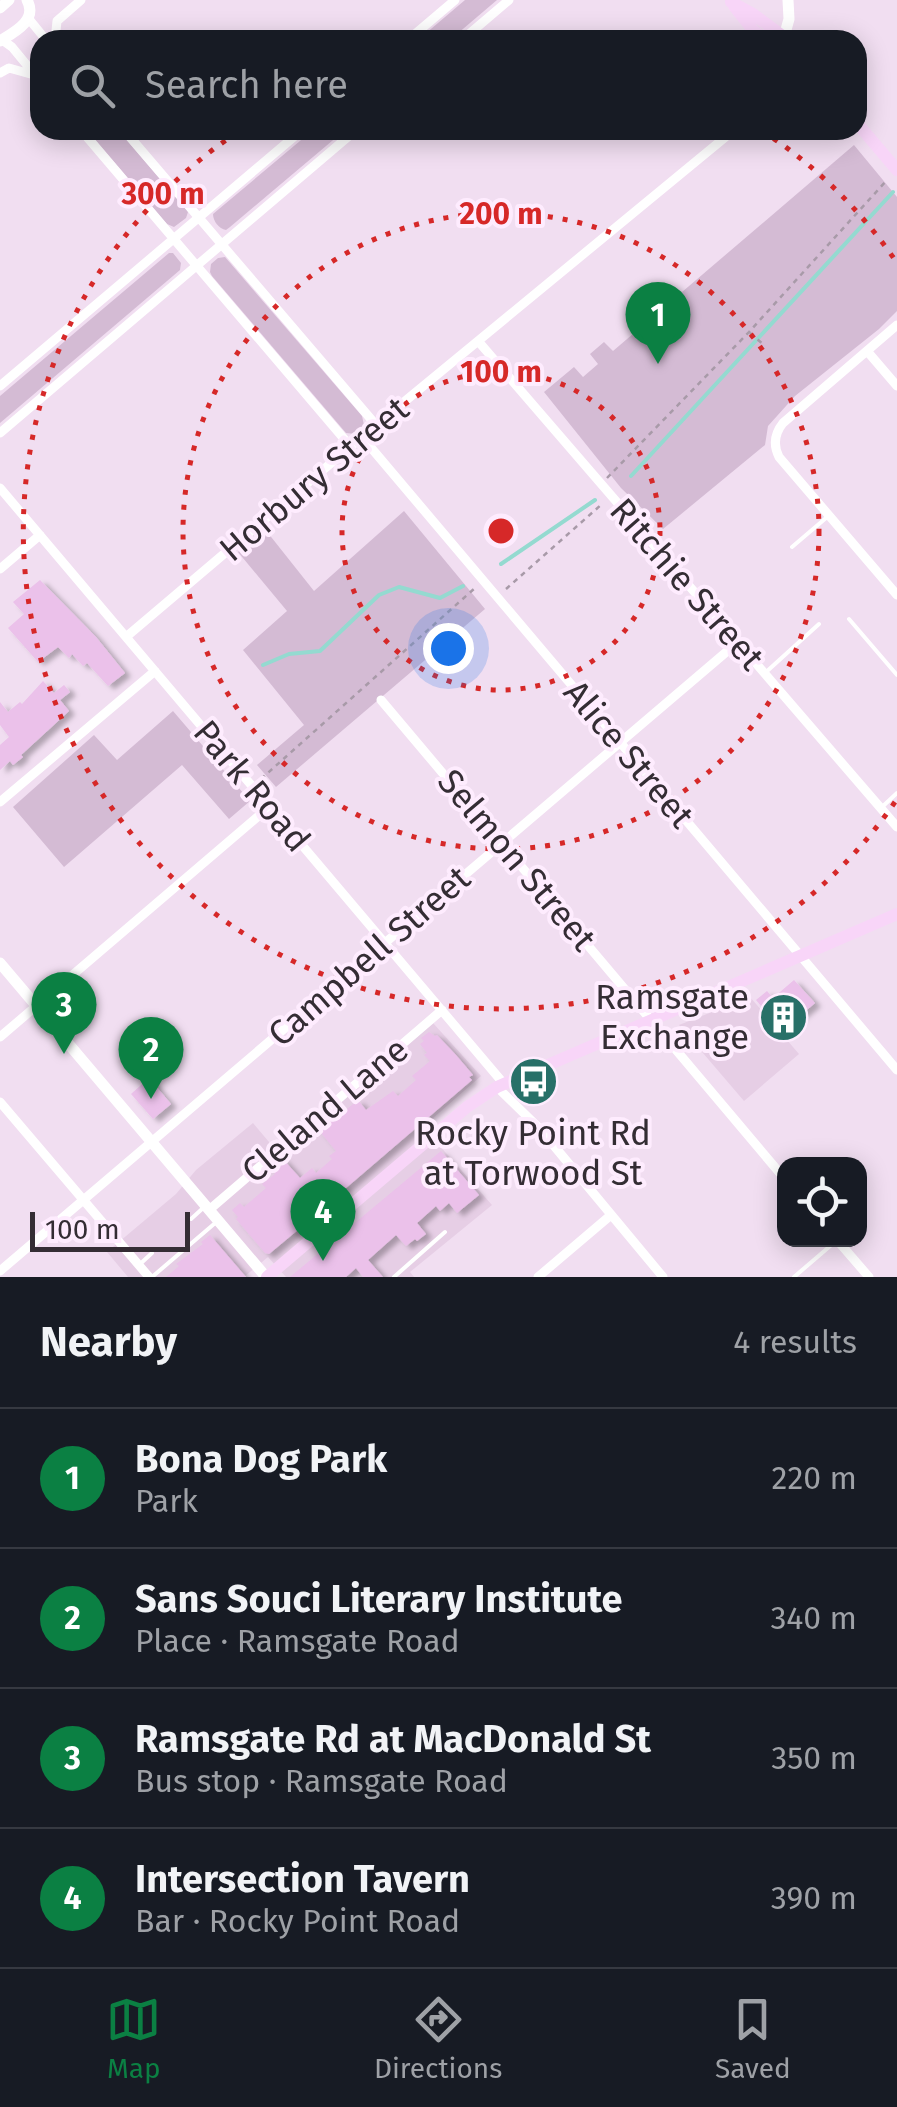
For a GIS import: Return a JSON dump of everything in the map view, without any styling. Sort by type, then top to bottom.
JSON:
[{"type":"main road","points":[[0,8],[9,0]]},
{"type":"main road","points":[[786,30],[788,0]]},
{"type":"main road","points":[[1,41],[29,19],[30,1]]},
{"type":"main road","points":[[730,1],[773,30]]},
{"type":"main road","points":[[730,1],[755,30]]},
{"type":"main road","points":[[867,138],[892,175]]},
{"type":"main road","points":[[0,963],[267,1277],[467,1107],[501,1086],[897,914]]},
{"type":"street","points":[[56,30],[57,20],[81,0]]},
{"type":"street","points":[[420,30],[455,0]]},
{"type":"street","points":[[474,30],[509,0]]},
{"type":"street","points":[[29,19],[38,30]]},
{"type":"street","points":[[1,41],[12,47],[30,68]]},
{"type":"street","points":[[0,74],[10,68],[30,75]]},
{"type":"street","points":[[89,140],[351,448]]},
{"type":"street","points":[[133,140],[376,425]]},
{"type":"street","points":[[0,386],[290,140]]},
{"type":"street","points":[[0,433],[344,140]]},
{"type":"street","name":"Horbury Street","points":[[126,638],[376,425],[722,140]]},
{"type":"street","points":[[897,325],[787,419],[777,432],[776,447],[779,456],[897,595]]},
{"type":"street","name":"Ritchie Street","points":[[478,341],[897,827]]},
{"type":"street","points":[[867,351],[897,386]]},
{"type":"street","name":"Alice Street","points":[[362,438],[897,1070]]},
{"type":"street","name":"Park Road","points":[[0,488],[442,1010],[662,1277]]},
{"type":"street","points":[[0,569],[40,535]]},
{"type":"street","name":"Campbell Street","points":[[0,1271],[738,642]]},
{"type":"street","points":[[0,802],[155,671]]},
{"type":"street","name":"Selmon Street","points":[[381,700],[777,1170]]},
{"type":"street","points":[[0,1036],[270,807]]},
{"type":"street","name":"Cleland Lane","points":[[207,1208],[442,1010]]},
{"type":"street","points":[[0,1102],[151,1277]]},
{"type":"street","points":[[538,1277],[612,1215]]},
{"type":"street","points":[[843,1247],[870,1277]]},
{"type":"lane","points":[[792,547],[830,515]]},
{"type":"lane","points":[[849,620],[897,675]]},
{"type":"lane","points":[[765,673],[820,624]]},
{"type":"lane","points":[[881,808],[897,793]]},
{"type":"lane","points":[[191,1219],[207,1208]]},
{"type":"lane","points":[[151,1277],[218,1221]]},
{"type":"lane","points":[[394,1276],[445,1232]]},
{"type":"lane","points":[[794,1277],[829,1247]]},
{"type":"lane","points":[[138,1265],[152,1253]]},
{"type":"path","points":[[506,589],[604,502],[604,480],[749,332],[892,175]]},
{"type":"path","points":[[749,332],[764,345]]},
{"type":"path","points":[[252,786],[483,581]]},
{"type":"shaded area","points":[[465,0],[497,0],[462,30],[430,30]]},
{"type":"shaded area","points":[[96,140],[127,140],[186,209],[186,218],[174,227],[167,224]]},
{"type":"shaded area","points":[[301,140],[333,140],[226,230],[213,214]]},
{"type":"shaded area","points":[[854,145],[897,197],[897,311],[795,396],[768,426],[765,445],[663,529],[621,488],[544,392],[574,367],[583,377],[598,364],[590,354],[604,342],[613,351]]},
{"type":"shaded area","points":[[169,253],[181,263],[180,270],[0,423],[0,396]]},
{"type":"shaded area","points":[[225,257],[362,416],[364,425],[356,434],[346,433],[212,276],[211,264]]},
{"type":"shaded area","points":[[404,511],[485,609],[276,787],[257,765],[304,725],[243,650],[287,611],[238,552],[264,528],[314,591]]},
{"type":"shaded area","points":[[173,711],[250,801],[229,819],[182,765],[64,867],[13,807],[94,735],[117,760]]},
{"type":"shaded area","points":[[750,997],[799,1054],[744,1101],[679,1025]]},
{"type":"shaded area","points":[[433,1023],[481,1076],[423,1127],[492,1205],[410,1272],[414,1277],[286,1277],[268,1257],[244,1277],[128,1277],[107,1252],[253,1123],[280,1155]]},
{"type":"building","points":[[40,580],[125,673],[108,686],[87,663],[83,666],[58,647],[38,662],[8,628],[24,614],[13,602]]},
{"type":"building","points":[[43,681],[54,693],[64,685],[70,692],[60,700],[69,711],[23,757],[0,770],[0,745],[9,737],[0,725],[0,702],[8,712],[22,704]]},
{"type":"building","name":"Ramsgate Exchange","points":[[794,980],[815,1003],[782,1031],[756,1000],[767,991],[773,998]]},
{"type":"building","points":[[429,1032],[456,1055],[473,1075],[469,1077],[472,1080],[311,1218],[314,1221],[269,1254],[265,1253],[232,1210],[240,1203],[244,1207],[266,1188],[262,1184],[275,1174],[270,1168],[282,1158],[300,1178],[312,1168],[316,1173],[332,1159],[329,1156],[336,1151],[317,1128],[358,1100],[366,1110],[393,1091],[398,1096],[416,1080],[412,1076],[430,1061],[420,1044]]},
{"type":"building","points":[[149,1078],[171,1104],[153,1119],[131,1094]]},
{"type":"building","points":[[441,1151],[479,1195],[457,1213],[449,1203],[440,1211],[436,1206],[417,1223],[426,1234],[417,1241],[406,1246],[396,1235],[368,1260],[383,1277],[363,1277],[356,1268],[346,1277],[290,1277]]},
{"type":"building","points":[[210,1235],[246,1277],[166,1277],[179,1266],[176,1264]]},
{"type":"waterway","points":[[631,476],[893,192]]},
{"type":"waterway","points":[[501,564],[595,500]]},
{"type":"waterway","points":[[263,665],[289,654],[320,651],[379,595],[399,587],[440,598],[463,586]]},
{"type":"place","name":"Bona Dog Park","points":[[658,364]]},
{"type":"place","name":"Ramsgate Exchange","points":[[784,1017]]},
{"type":"place","name":"Ramsgate Rd at MacDonald St","points":[[64,1054]]},
{"type":"place","name":"Rocky Point Rd at Torwood St","points":[[533,1081]]},
{"type":"place","name":"Sans Souci Literary Institute","points":[[151,1099]]},
{"type":"place","name":"Intersection Tavern","points":[[323,1261]]}]
